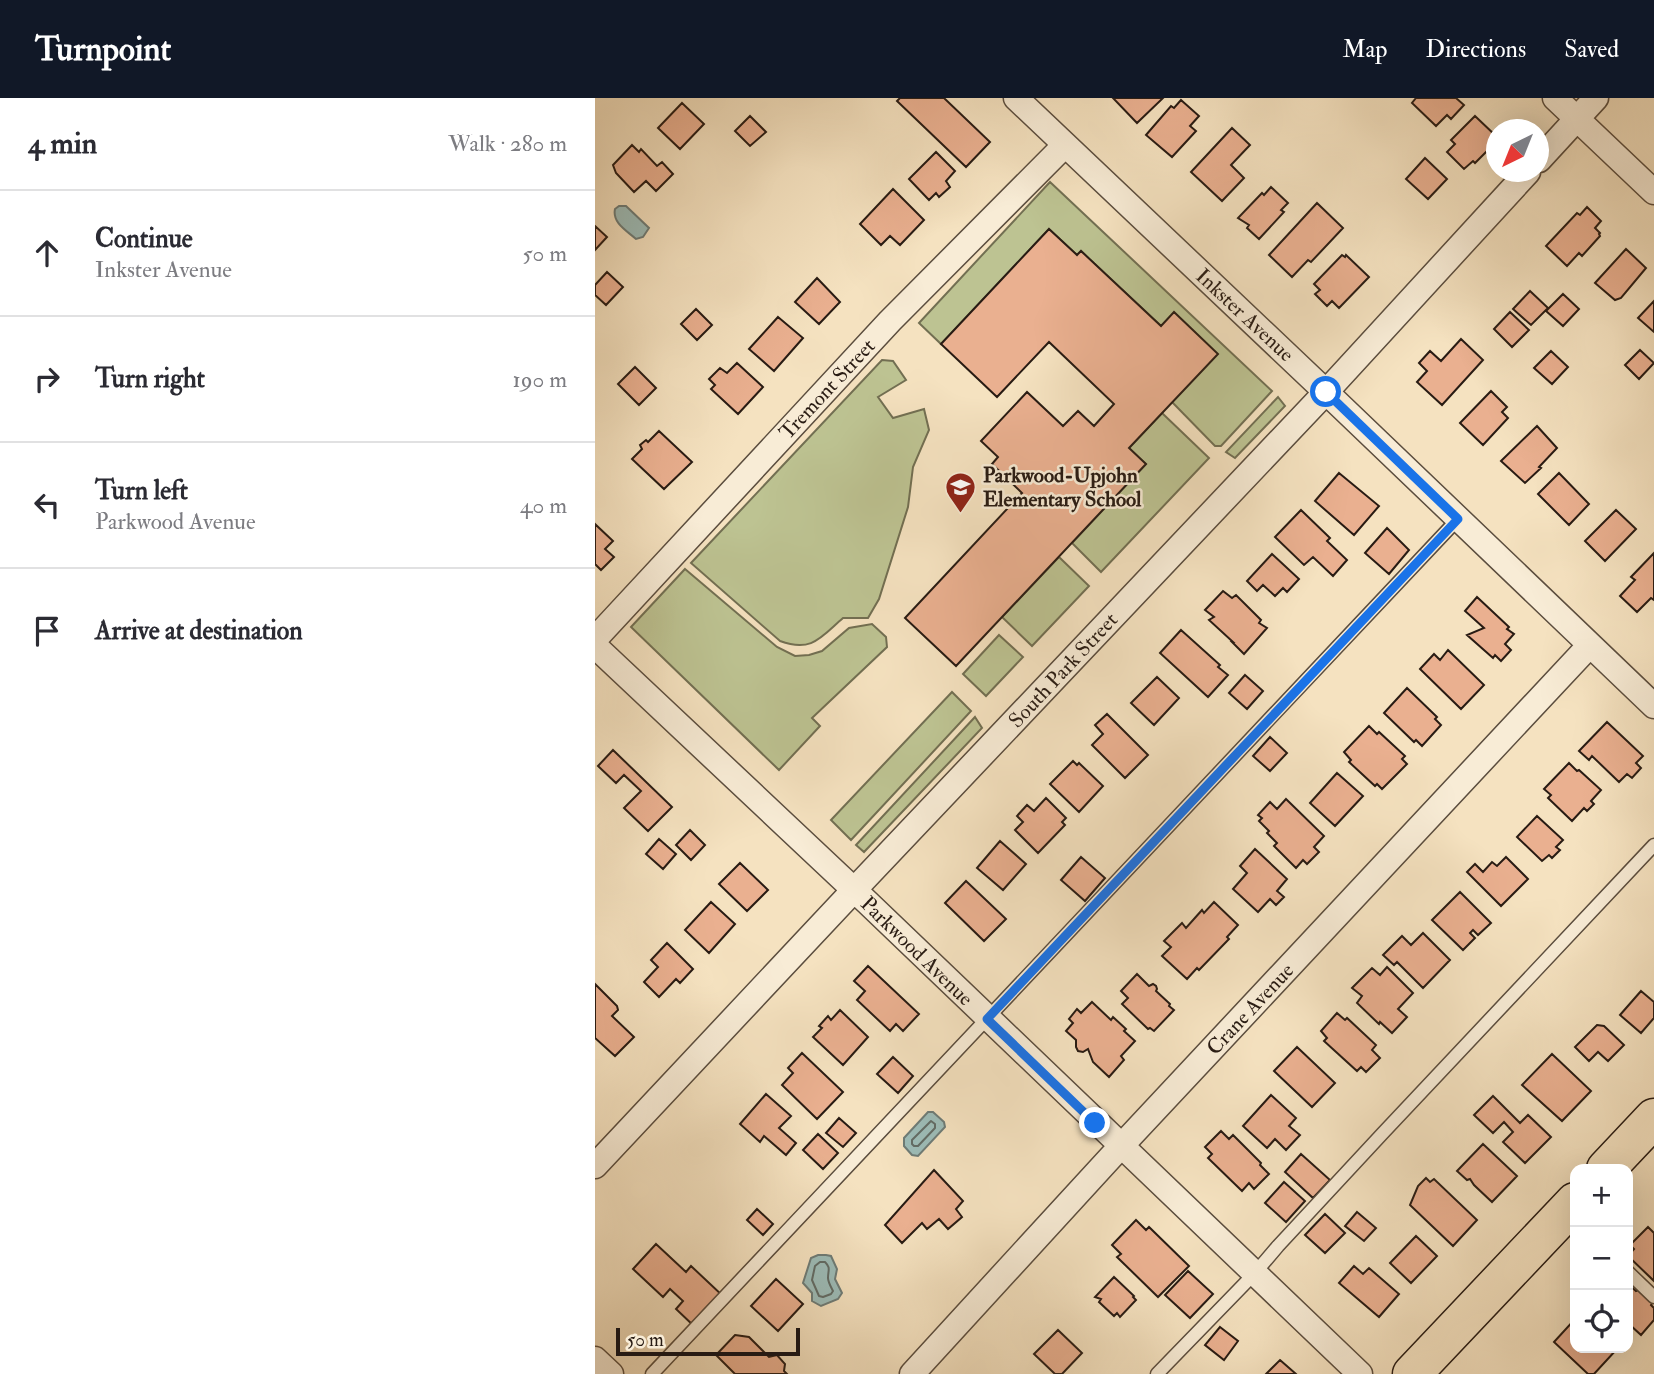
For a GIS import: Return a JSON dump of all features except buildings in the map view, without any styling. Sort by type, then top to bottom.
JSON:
[{"type":"main road","points":[[1611,1164],[1654,1118]]},
{"type":"main road","points":[[1412,1374],[1570,1214]]},
{"type":"street","name":"Inkster Avenue","points":[[1016,98],[1654,706]]},
{"type":"street","points":[[1555,98],[1654,192]]},
{"type":"street","points":[[1549,148],[1596,98]]},
{"type":"street","name":"Tremont Street","points":[[595,639],[890,321],[1065,145]]},
{"type":"street","name":"South Park Street","points":[[595,1166],[1326,392],[1519,182]]},
{"type":"street","name":"Parkwood Avenue","points":[[595,646],[1360,1374]]},
{"type":"street","name":"Crane Avenue","points":[[912,1374],[1589,646]]},
{"type":"street","points":[[595,1359],[611,1374]]},
{"type":"lane","points":[[652,1374],[1458,519]]},
{"type":"lane","points":[[1157,1374],[1255,1273],[1408,1105],[1654,845]]},
{"type":"lane","points":[[1633,1277],[1654,1297]]},
{"type":"green space","points":[[1050,182],[1272,391],[1221,446],[1215,446],[1172,402],[1161,326],[1081,251],[1077,255],[1049,229],[941,344],[919,323]]},
{"type":"green space","points":[[882,360],[893,361],[906,380],[878,397],[893,418],[924,409],[929,430],[913,467],[908,507],[879,599],[868,618],[843,618],[822,637],[808,644],[780,641],[691,563]]},
{"type":"green space","points":[[1278,397],[1285,406],[1235,458],[1226,452]]},
{"type":"green space","points":[[1162,413],[1209,458],[1101,572],[1072,543],[1146,464],[1129,448]]},
{"type":"green space","points":[[1059,557],[1089,586],[1032,646],[1002,617]]},
{"type":"green space","points":[[685,569],[777,647],[795,656],[822,651],[849,628],[872,624],[886,637],[887,647],[812,718],[820,726],[779,770],[631,627]]},
{"type":"green space","points":[[999,635],[1023,657],[986,696],[963,674]]},
{"type":"green space","points":[[952,692],[971,711],[851,840],[831,820]]},
{"type":"green space","points":[[975,717],[982,728],[864,852],[856,845]]},
{"type":"water","points":[[626,206],[649,228],[643,237],[636,239],[618,223],[615,209]]},
{"type":"water","points":[[928,1112],[933,1112],[944,1122],[945,1127],[918,1156],[912,1155],[904,1146],[904,1138]]},
{"type":"water","points":[[818,1255],[831,1256],[837,1269],[835,1279],[842,1293],[838,1299],[821,1306],[812,1301],[812,1293],[803,1283],[811,1258]]},
{"type":"place","name":"Parkwood-Upjohn Elementary School","points":[[960,514]]},
{"type":"route","points":[[1095,1123],[987,1019],[1458,519],[1326,392]]}]
